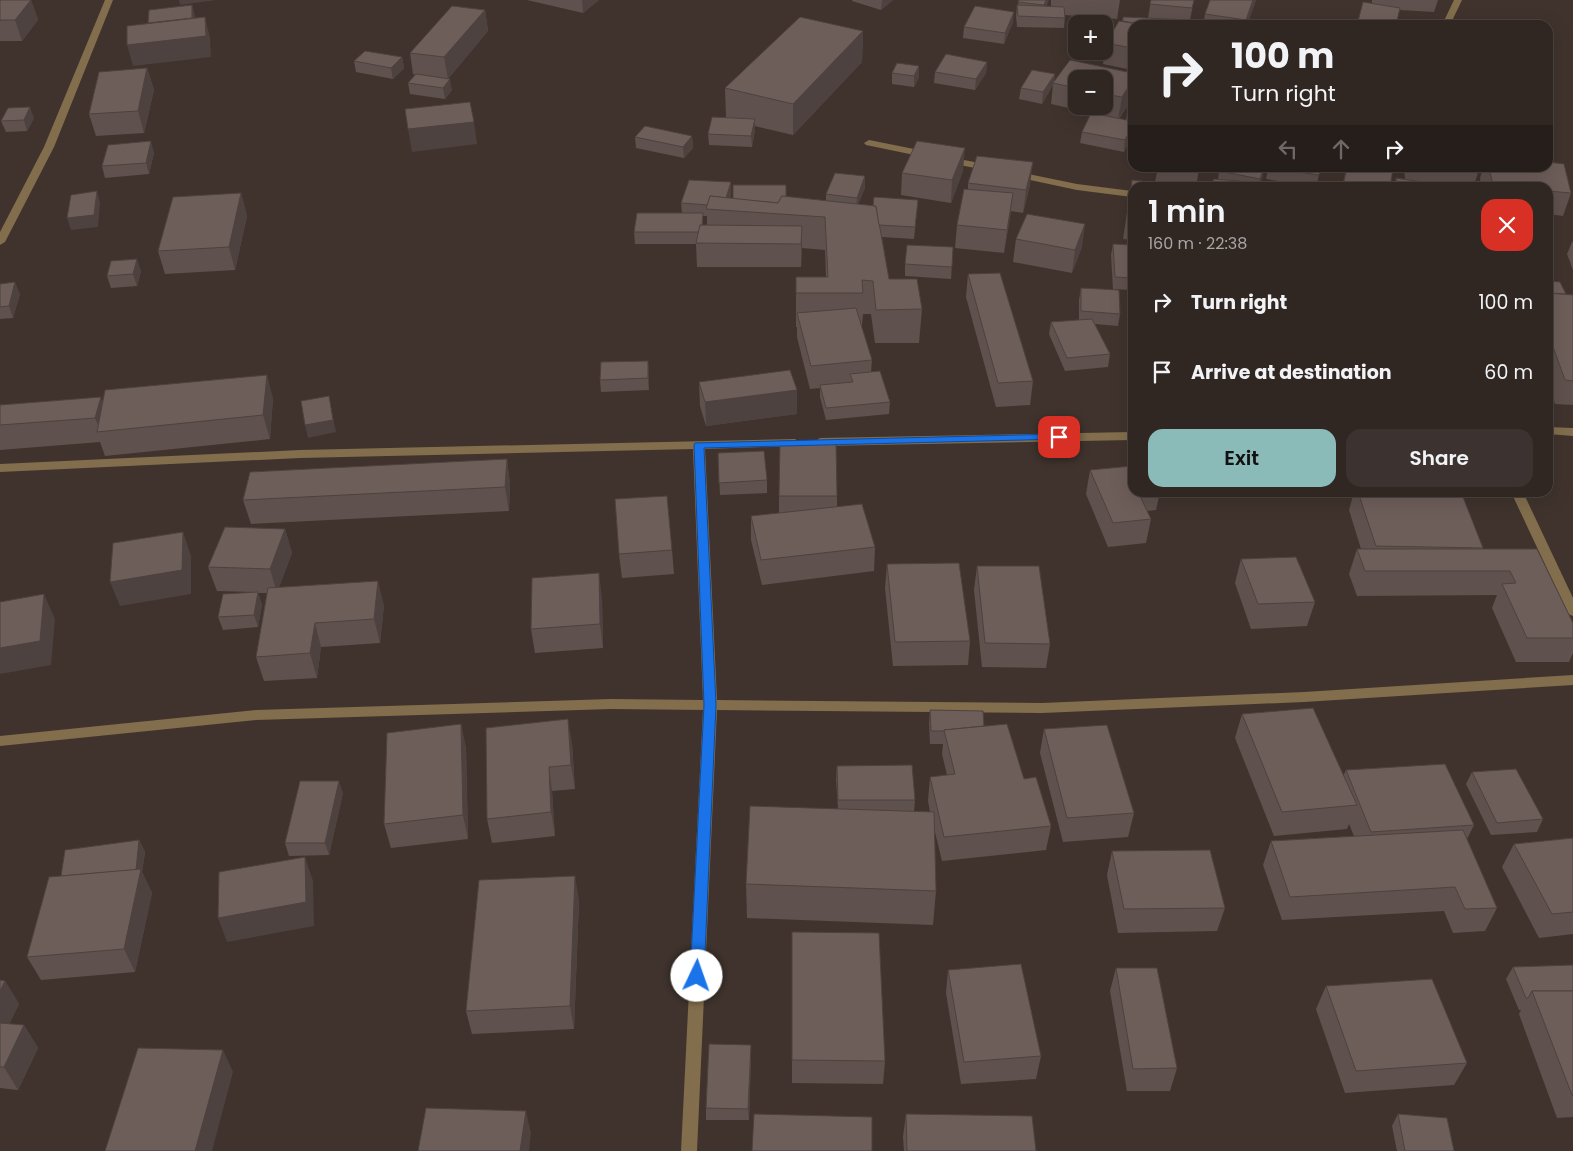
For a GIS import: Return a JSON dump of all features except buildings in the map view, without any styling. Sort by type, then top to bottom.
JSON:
[{"type":"street","points":[[0,242],[49,148],[109,0]]},
{"type":"street","points":[[1448,20],[1458,0]]},
{"type":"street","points":[[868,143],[1077,187],[1128,193]]},
{"type":"street","points":[[1553,431],[1573,432]]},
{"type":"street","points":[[0,468],[300,454],[1128,436]]},
{"type":"street","points":[[689,1151],[710,705],[699,445]]},
{"type":"street","points":[[1519,497],[1573,611]]},
{"type":"street","points":[[0,741],[256,715],[611,704],[1042,708],[1304,697],[1573,680]]},
{"type":"route","points":[[697,976],[710,705],[699,445],[1059,437]]}]
